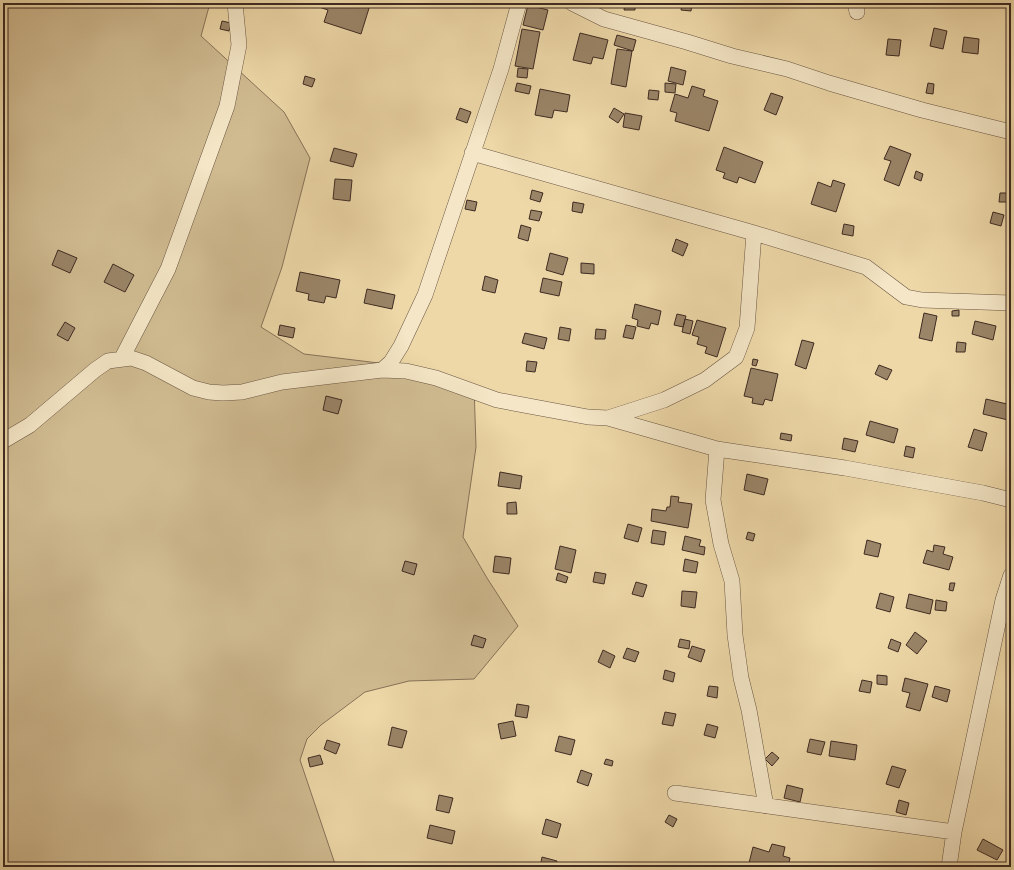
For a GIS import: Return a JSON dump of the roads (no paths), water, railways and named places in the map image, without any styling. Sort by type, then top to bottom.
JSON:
[{"type":"street","points":[[122,358],[168,269],[227,106],[239,45],[235,3]]},
{"type":"street","points":[[382,370],[390,362],[401,346],[425,296],[501,69],[519,3]]},
{"type":"street","points":[[572,3],[604,19],[732,56],[787,69],[828,83],[922,110],[1011,132]]},
{"type":"street","points":[[472,153],[754,233],[866,267],[906,297],[922,300],[1011,303]]},
{"type":"street","points":[[608,418],[664,400],[705,380],[736,357],[747,328],[754,233]]},
{"type":"street","points":[[3,441],[30,425],[95,370],[108,361],[122,358],[131,358],[146,363],[193,388],[209,392],[223,393],[242,392],[282,382],[382,370],[406,371],[436,378],[497,400],[588,417],[608,418],[717,449],[845,468],[984,493],[1011,500]]},
{"type":"street","points":[[717,449],[713,500],[721,544],[732,581],[735,635],[741,678],[749,710],[766,806]]},
{"type":"street","points":[[948,867],[954,832],[1002,608],[1011,575]]},
{"type":"street","points":[[675,793],[954,832]]}]
